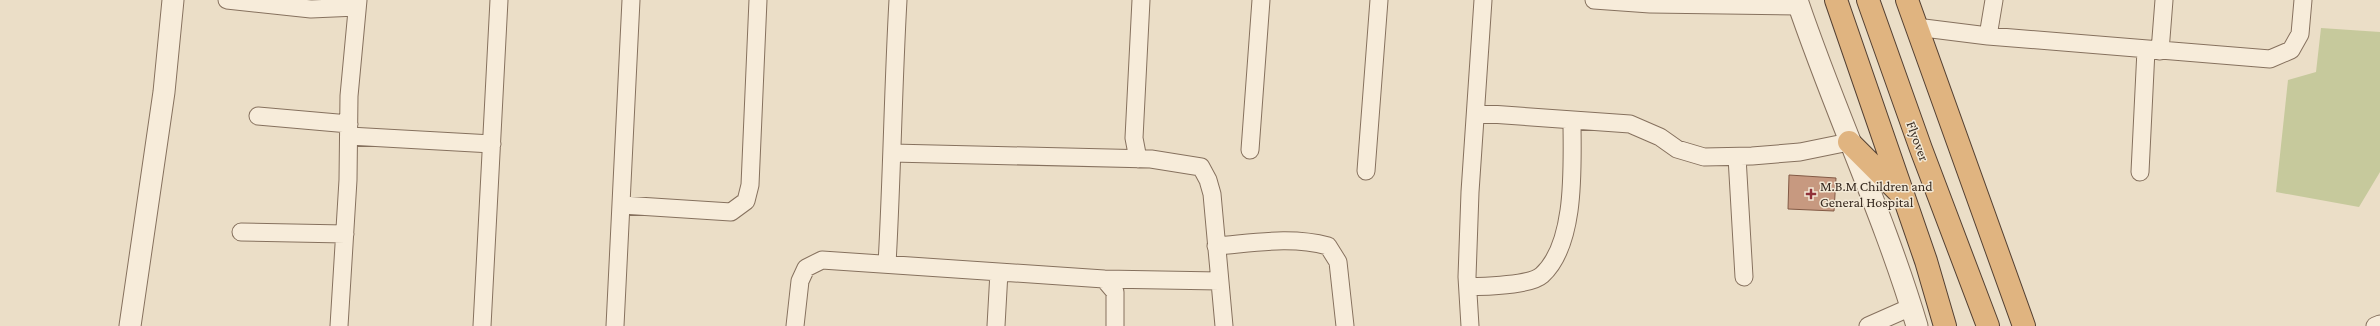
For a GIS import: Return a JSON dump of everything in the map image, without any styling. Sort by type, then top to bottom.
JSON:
[{"type":"highway","points":[[1836,0],[1904,196],[1945,326]]},
{"type":"highway","name":"Flyover","points":[[1868,0],[1921,149],[1988,326]]},
{"type":"highway","points":[[1907,0],[2024,326]]},
{"type":"highway","points":[[1849,142],[1904,196]]},
{"type":"street","points":[[130,326],[164,92],[173,0]]},
{"type":"street","points":[[227,0],[311,9],[357,3],[339,326]]},
{"type":"street","points":[[482,326],[499,0]]},
{"type":"street","points":[[615,326],[631,0]]},
{"type":"street","points":[[622,205],[731,212],[746,201],[750,185],[758,0]]},
{"type":"street","points":[[888,264],[892,117],[898,0]]},
{"type":"street","points":[[1138,159],[1134,138],[1141,0]]},
{"type":"street","points":[[1250,150],[1261,0]]},
{"type":"street","points":[[1366,172],[1379,0]]},
{"type":"street","points":[[1470,326],[1468,287],[1470,192],[1483,0]]},
{"type":"street","points":[[1594,0],[1650,4],[1798,3],[1849,142],[1876,206],[1914,317],[1868,326]]},
{"type":"street","points":[[1988,36],[1994,0]]},
{"type":"street","points":[[2140,172],[2153,50],[2164,0]]},
{"type":"street","points":[[1916,27],[1988,36],[2270,58],[2291,50],[2300,34],[2303,0]]},
{"type":"street","points":[[1476,113],[1630,124],[1660,137],[1677,149],[1704,157],[1737,157],[1800,152],[1849,142]]},
{"type":"street","points":[[258,116],[349,130],[492,144]]},
{"type":"street","points":[[1468,287],[1518,284],[1541,276],[1557,254],[1565,229],[1571,178],[1572,120]]},
{"type":"street","points":[[892,153],[1138,159],[1201,167],[1208,180],[1212,194],[1224,326]]},
{"type":"street","points":[[1737,157],[1744,277]]},
{"type":"street","points":[[241,232],[345,234]]},
{"type":"street","points":[[1216,246],[1280,240],[1312,242],[1328,246],[1338,262],[1345,326]]},
{"type":"street","points":[[795,326],[800,281],[806,268],[822,260],[1104,279],[1219,280]]},
{"type":"street","points":[[996,326],[999,272]]},
{"type":"street","points":[[1104,279],[1115,292],[1114,326]]},
{"type":"street","points":[[2375,326],[2380,324]]},
{"type":"green space","points":[[2321,28],[2380,32],[2380,172],[2359,207],[2276,192],[2288,80],[2316,72]]},
{"type":"building","points":[[1789,175],[1836,178],[1834,211],[1788,209]]},
{"type":"place","name":"M.B.M Children and General Hospital","points":[[1811,194]]}]
